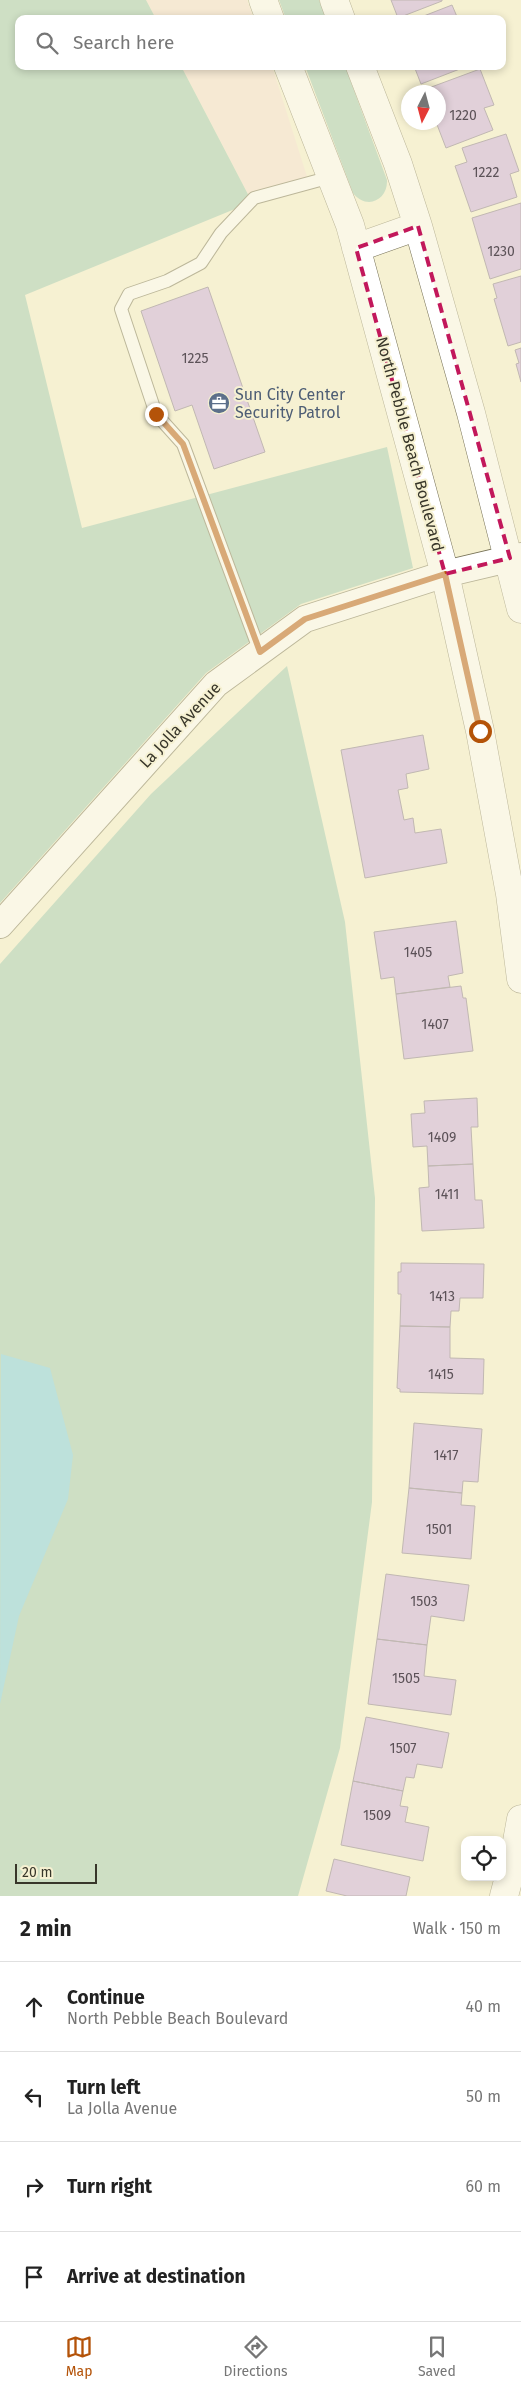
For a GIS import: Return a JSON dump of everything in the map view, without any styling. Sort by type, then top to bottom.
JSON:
[{"type":"street","points":[[263,0],[269,15]]},
{"type":"street","points":[[334,0],[340,15]]},
{"type":"street","name":"North Pebble Beach Boulevard","points":[[290,70],[356,248],[445,574],[515,893],[521,979]]},
{"type":"street","points":[[362,70],[398,164],[418,226],[515,557],[521,609]]},
{"type":"street","points":[[356,248],[418,226]]},
{"type":"street","name":"La Jolla Avenue","points":[[0,925],[216,684],[305,619],[445,574],[515,557]]},
{"type":"street","points":[[504,1896],[521,1819]]},
{"type":"lane","points":[[260,652],[183,444],[156,414],[121,309],[129,294],[167,281],[201,263],[221,233],[254,198],[331,177]]},
{"type":"highlighted area","points":[[418,226],[510,558],[445,574],[356,248]]},
{"type":"shaded area","points":[[146,0],[247,0],[253,15],[154,15]]},
{"type":"shaded area","points":[[183,70],[273,70],[310,186],[252,202]]},
{"type":"green space","points":[[0,0],[146,0],[154,15],[15,15],[15,70],[183,70],[252,202],[25,295],[82,528],[387,447],[413,568],[301,604],[206,673],[0,903]]},
{"type":"green space","points":[[279,0],[319,0],[325,15],[285,15]]},
{"type":"green space","points":[[307,70],[346,70],[387,180],[384,193],[375,201],[364,201],[353,193]]},
{"type":"green space","points":[[287,666],[345,922],[375,1198],[372,1502],[340,1748],[298,1896],[0,1896],[0,964],[151,794]]},
{"type":"water","points":[[1,1354],[50,1368],[73,1455],[68,1499],[19,1616],[0,1704]]},
{"type":"building","points":[[391,0],[442,0],[406,15],[397,15]]},
{"type":"building","points":[[452,5],[456,15],[426,15]]},
{"type":"building","points":[[416,70],[457,70],[421,84]]},
{"type":"building","points":[[480,70],[494,105],[484,108],[493,130],[446,148],[439,130],[446,130],[446,85],[437,85]]},
{"type":"building","points":[[506,134],[519,171],[510,174],[517,197],[471,212],[455,166],[467,162],[462,148]]},
{"type":"building","points":[[521,203],[521,269],[490,279],[472,218]]},
{"type":"building","points":[[521,276],[521,342],[508,346],[494,299],[497,298],[493,284]]},
{"type":"building","points":[[208,287],[265,452],[214,469],[192,405],[175,411],[141,311]]},
{"type":"building","points":[[521,348],[521,382],[516,364],[519,363],[515,350]]},
{"type":"building","points":[[423,735],[429,769],[406,774],[408,788],[398,790],[404,820],[413,818],[415,833],[441,829],[447,863],[365,878],[341,750]]},
{"type":"building","points":[[456,921],[463,973],[448,976],[450,987],[396,994],[394,977],[381,979],[374,932]]},
{"type":"building","points":[[461,986],[463,998],[466,998],[473,1051],[404,1059],[396,994]]},
{"type":"building","points":[[477,1098],[478,1127],[471,1127],[473,1164],[428,1166],[427,1146],[413,1147],[411,1114],[425,1113],[424,1101]]},
{"type":"building","points":[[473,1164],[475,1200],[482,1200],[484,1228],[422,1231],[419,1188],[429,1187],[428,1166]]},
{"type":"building","points":[[401,1263],[484,1264],[483,1298],[460,1298],[459,1311],[451,1311],[450,1327],[400,1326],[401,1294],[398,1294],[398,1272],[401,1272]]},
{"type":"building","points":[[400,1326],[450,1327],[450,1358],[484,1359],[483,1394],[400,1392],[400,1389],[397,1388]]},
{"type":"building","points":[[414,1423],[482,1429],[478,1482],[463,1481],[462,1493],[409,1488]]},
{"type":"building","points":[[409,1488],[462,1493],[461,1505],[475,1506],[471,1559],[402,1553]]},
{"type":"building","points":[[386,1574],[469,1585],[464,1621],[431,1616],[427,1645],[377,1639]]},
{"type":"building","points":[[377,1639],[427,1645],[424,1676],[456,1680],[451,1715],[368,1704]]},
{"type":"building","points":[[366,1717],[449,1733],[442,1768],[417,1764],[414,1778],[406,1777],[403,1791],[353,1781]]},
{"type":"building","points":[[353,1781],[403,1791],[400,1806],[408,1807],[405,1822],[429,1827],[423,1861],[341,1845]]},
{"type":"building","points":[[334,1859],[410,1877],[406,1896],[347,1896],[326,1891]]},
{"type":"place","name":"Sun City Center Security Patrol","points":[[219,403]]},
{"type":"route","points":[[156,414],[183,444],[260,652],[305,619],[445,574],[480,731]]}]
